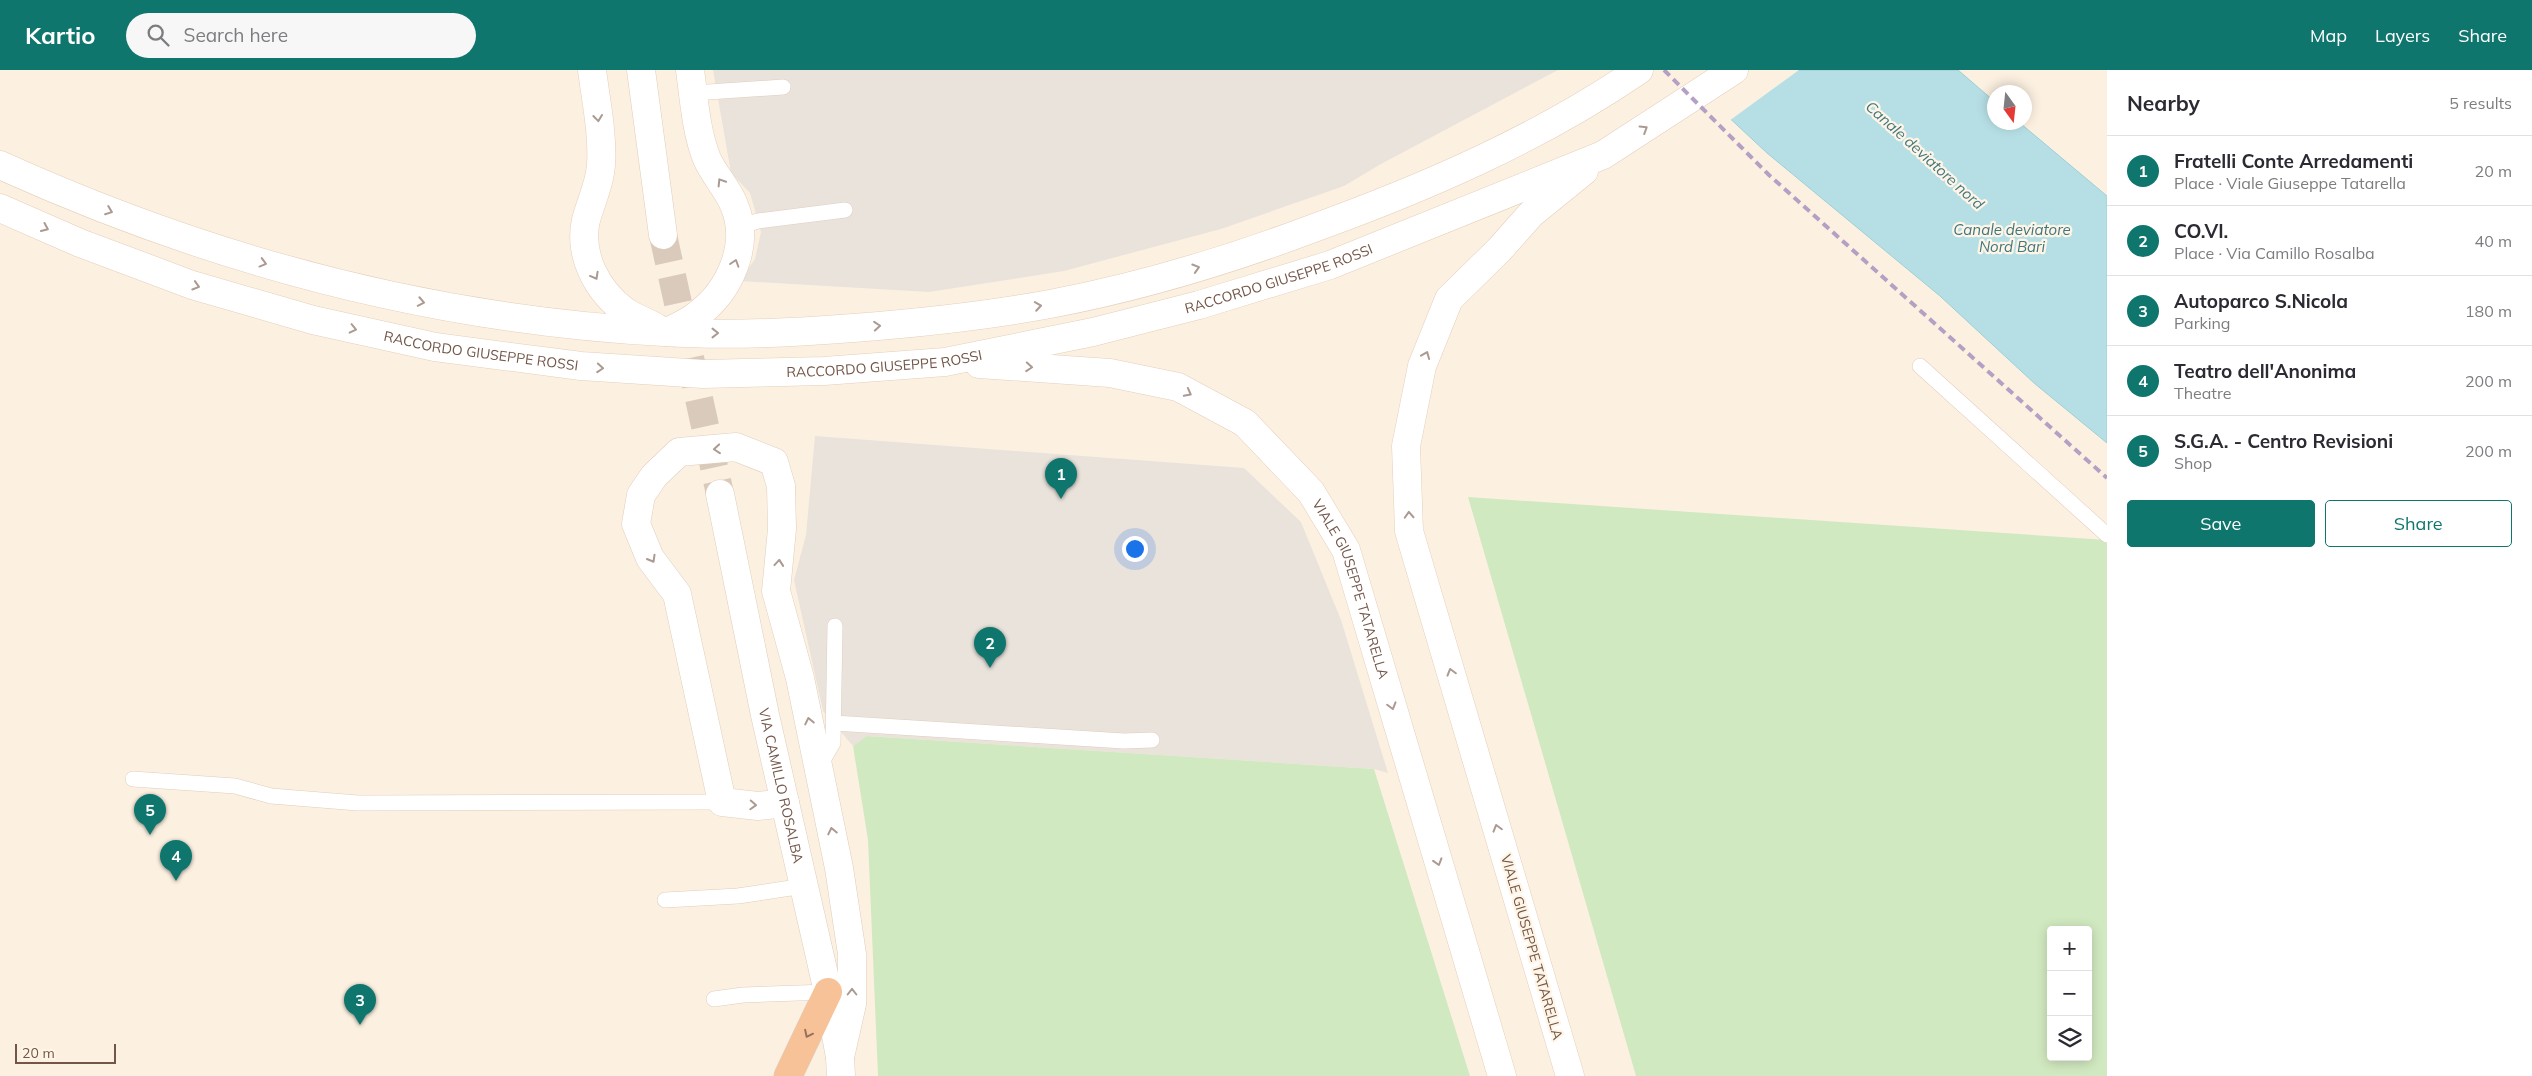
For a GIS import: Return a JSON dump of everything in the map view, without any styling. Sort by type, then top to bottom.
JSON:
[{"type":"highway","points":[[788,1076],[828,992]]},
{"type":"main road","points":[[592,70],[601,165],[598,186],[586,222],[584,240],[587,260],[596,278],[610,297],[627,312],[666,333]]},
{"type":"main road","points":[[641,70],[663,235]]},
{"type":"main road","points":[[0,165],[59,192],[163,232],[254,261],[353,288],[507,316],[571,325],[666,333],[759,333],[942,321],[1051,304],[1175,274],[1272,244],[1366,210],[1468,165],[1572,111],[1639,70]]},
{"type":"main road","name":"RACCORDO GIUSEPPE ROSSI","points":[[0,208],[80,243],[192,285],[313,320],[435,347],[581,366],[703,374],[824,371],[945,362],[1093,332],[1199,305],[1330,265],[1603,155],[1734,70]]},
{"type":"main road","points":[[666,333],[698,315],[719,294],[735,267],[741,226],[734,204],[708,161],[700,139],[692,82]]},
{"type":"main road","name":"VIALE GIUSEPPE TATARELLA","points":[[1570,1076],[1409,531],[1406,446],[1422,366],[1449,299],[1499,250],[1531,214],[1603,155]]},
{"type":"main road","name":"VIALE GIUSEPPE TATARELLA","points":[[945,362],[1110,373],[1178,387],[1245,423],[1311,492],[1346,550],[1502,1076]]},
{"type":"main road","points":[[785,803],[758,806],[722,802],[677,594],[650,558],[636,524],[642,495],[654,476],[679,452],[736,447],[774,462],[781,486],[782,529],[776,591],[800,678],[839,868],[852,954],[852,1004],[840,1066]]},
{"type":"main road","name":"VIA CAMILLO ROSALBA","points":[[720,494],[785,803],[828,992],[840,1066]]},
{"type":"lane","points":[[692,82],[783,87]]},
{"type":"lane","points":[[741,226],[758,221],[845,210]]},
{"type":"lane","points":[[1920,366],[2107,535]]},
{"type":"lane","points":[[819,769],[833,743],[835,626]]},
{"type":"lane","points":[[834,723],[1124,741],[1152,740]]},
{"type":"lane","points":[[133,779],[235,786],[271,796],[358,803],[722,802]]},
{"type":"lane","points":[[665,900],[738,896],[804,886]]},
{"type":"lane","points":[[714,999],[743,995],[828,992]]},
{"type":"shaded area","points":[[713,70],[1558,70],[1381,164],[1344,186],[1221,229],[1064,271],[929,292],[740,281],[755,259],[761,232],[750,193],[731,173]]},
{"type":"shaded area","points":[[815,436],[1244,468],[1301,522],[1341,620],[1388,773],[1374,769],[868,736],[853,746],[823,711],[794,580],[806,535]]},
{"type":"green space","points":[[1468,497],[2107,540],[2107,1076],[1636,1076]]},
{"type":"green space","points":[[867,736],[1374,769],[1470,1076],[878,1076],[868,840],[853,746]]},
{"type":"water","name":"Canale deviatore Nord Bari","points":[[1678,70],[1958,70],[1987,95],[1987,130],[2028,130],[2107,196],[2107,443],[2034,383],[1940,296],[1767,153]]},
{"type":"pier","points":[[1676,70],[1799,70],[1729,121]]},
{"type":"tunnel","points":[[663,235],[720,494]]},
{"type":"railway","points":[[1664,70],[1769,175],[2107,478]]},
{"type":"place","name":"Fratelli Conte Arredamenti","points":[[1061,499]]},
{"type":"place","name":"CO.VI.","points":[[990,668]]},
{"type":"place","name":"S.G.A. - Centro Revisioni","points":[[150,835]]},
{"type":"place","name":"Teatro dell'Anonima","points":[[176,881]]},
{"type":"place","name":"Autoparco S.Nicola","points":[[360,1025]]},
{"type":"water label","name":"Canale deviatore nord","points":[[1925,155]]}]
